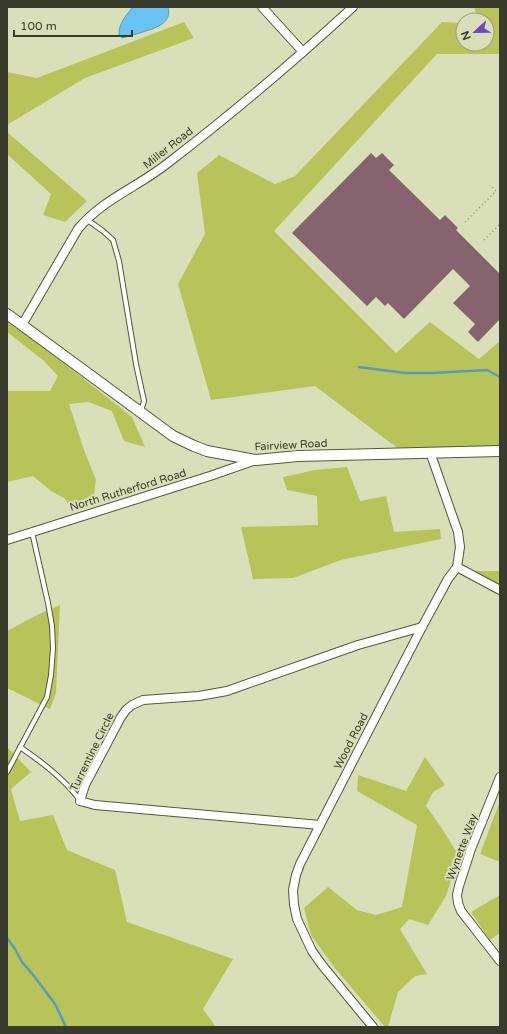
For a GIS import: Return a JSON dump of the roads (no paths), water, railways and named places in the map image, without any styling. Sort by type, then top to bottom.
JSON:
[{"type":"street","points":[[262,7],[303,52]]},
{"type":"street","name":"Miller Road","points":[[22,325],[78,229],[86,219],[100,206],[145,180],[166,165],[262,88],[353,7]]},
{"type":"street","name":"Fairview Road","points":[[7,314],[173,436],[207,451],[256,460],[298,456],[500,451]]},
{"type":"street","name":"Wood Road","points":[[373,1027],[312,951],[297,919],[293,890],[296,874],[320,825],[422,626],[448,579],[457,566],[460,547],[458,532],[430,452]]},
{"type":"street","name":"North Rutherford Road","points":[[7,540],[256,460]]},
{"type":"street","points":[[457,566],[500,590]]},
{"type":"street","name":"Turrentine Circle","points":[[320,825],[103,806],[80,801],[85,785],[121,717],[126,710],[137,702],[148,699],[199,696],[227,690],[358,645],[422,626]]},
{"type":"street","name":"Wynette Way","points":[[500,776],[471,849],[457,895],[461,911],[500,962]]},
{"type":"lane","points":[[86,219],[113,240],[119,261],[132,341],[144,401],[141,413]]},
{"type":"lane","points":[[7,772],[47,697],[53,648],[52,626],[48,603],[32,532]]},
{"type":"lane","points":[[20,748],[56,774],[68,785],[80,801]]},
{"type":"water","points":[[168,7],[169,14],[166,20],[159,26],[122,38],[119,35],[121,24],[132,8]]},
{"type":"waterway","points":[[359,367],[405,373],[487,370],[500,377]]},
{"type":"waterway","points":[[7,938],[22,962],[55,1004],[66,1027]]}]
